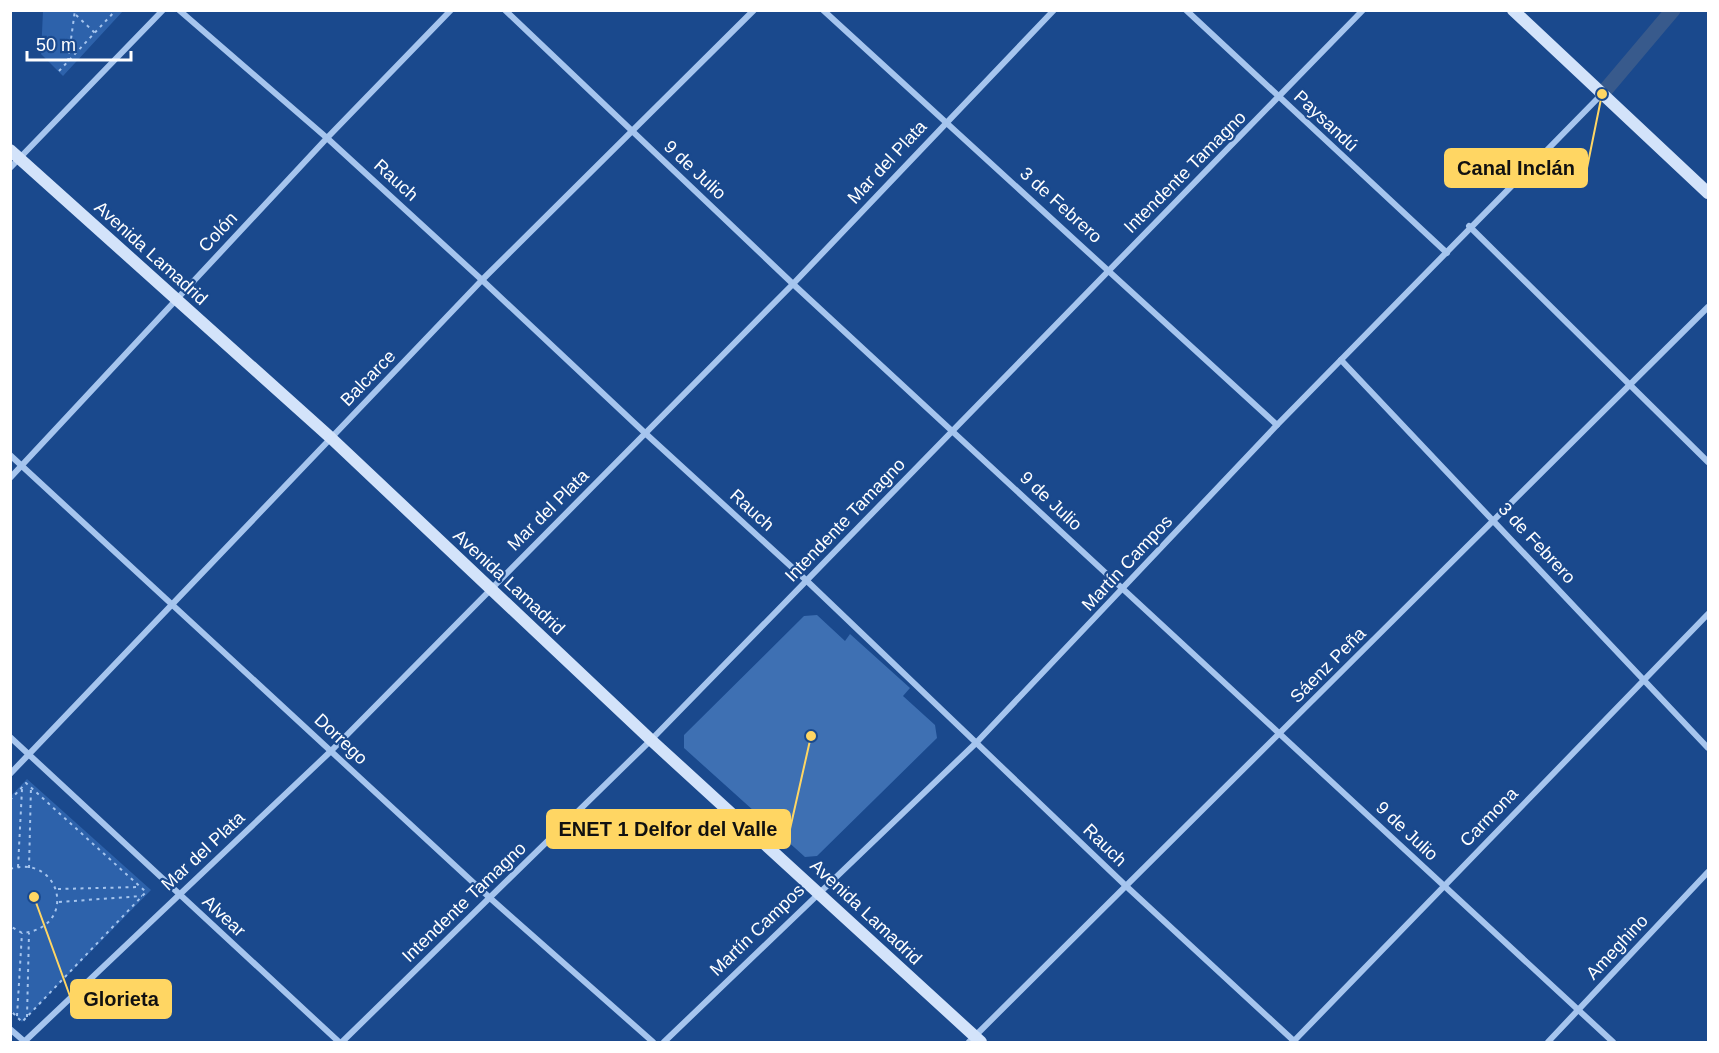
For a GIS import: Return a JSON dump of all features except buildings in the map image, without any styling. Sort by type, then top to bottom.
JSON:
[{"type":"main road","points":[[1513,10],[1708,193]]},
{"type":"main road","name":"Avenida Lamadrid","points":[[15,154],[331,438],[975,1041]]},
{"type":"street","points":[[10,168],[15,154],[163,10]]},
{"type":"street","name":"Rauch","points":[[179,10],[327,138],[482,279],[645,433],[807,580],[1126,886],[1294,1042]]},
{"type":"street","name":"Colón","points":[[10,478],[327,138],[451,10]]},
{"type":"street","name":"9 de Julio","points":[[505,10],[793,284],[1613,1042]]},
{"type":"street","name":"Balcarce","points":[[10,774],[482,279],[754,10]]},
{"type":"street","name":"3 de Febrero","points":[[823,10],[1277,425]]},
{"type":"street","name":"Mar del Plata","points":[[25,1042],[331,751],[793,284],[1054,10]]},
{"type":"street","name":"Paysandú","points":[[1186,10],[1447,253]]},
{"type":"street","name":"Intendente Tamagno","points":[[340,1042],[651,740],[1364,10]]},
{"type":"street","name":"Martín Campos","points":[[664,1042],[976,743],[1277,425],[1447,253],[1469,226],[1602,94]]},
{"type":"street","points":[[1469,226],[1708,462]]},
{"type":"street","name":"Sáenz Peña","points":[[975,1041],[1126,886],[1708,307]]},
{"type":"street","name":"3 de Febrero","points":[[1341,360],[1708,748]]},
{"type":"street","name":"Dorrego","points":[[10,455],[490,897],[653,1042]]},
{"type":"street","name":"Carmona","points":[[1294,1042],[1708,614]]},
{"type":"street","name":"Alvear","points":[[10,737],[340,1042]]},
{"type":"street","name":"Ameghino","points":[[1548,1042],[1708,872]]},
{"type":"street","points":[[10,1029],[25,1042]]},
{"type":"path","points":[[68,61],[75,10]]},
{"type":"path","points":[[59,71],[116,10]]},
{"type":"path","points":[[76,15],[95,33]]},
{"type":"path","points":[[10,800],[26,783],[31,786],[146,892],[22,1022],[10,1010]]},
{"type":"path","points":[[28,869],[31,786]]},
{"type":"path","points":[[18,867],[22,788]]},
{"type":"path","points":[[10,869],[18,867],[41,871],[58,889],[59,902],[57,910],[41,928],[22,933],[10,926]]},
{"type":"path","points":[[58,889],[141,887]]},
{"type":"path","points":[[59,902],[142,896]]},
{"type":"path","points":[[17,1017],[22,933]]},
{"type":"path","points":[[27,1017],[29,933]]},
{"type":"shaded area","points":[[43,10],[123,11],[63,76],[41,54]]},
{"type":"shaded area","points":[[27,779],[151,890],[22,1022],[11,1011],[10,797]]},
{"type":"waterway","points":[[1602,94],[1673,10]]},
{"type":"place","name":"Canal Inclán","points":[[1602,94]]},
{"type":"place","name":"ENET 1 Delfor del Valle","points":[[811,736]]},
{"type":"place","name":"Glorieta","points":[[34,897]]}]
